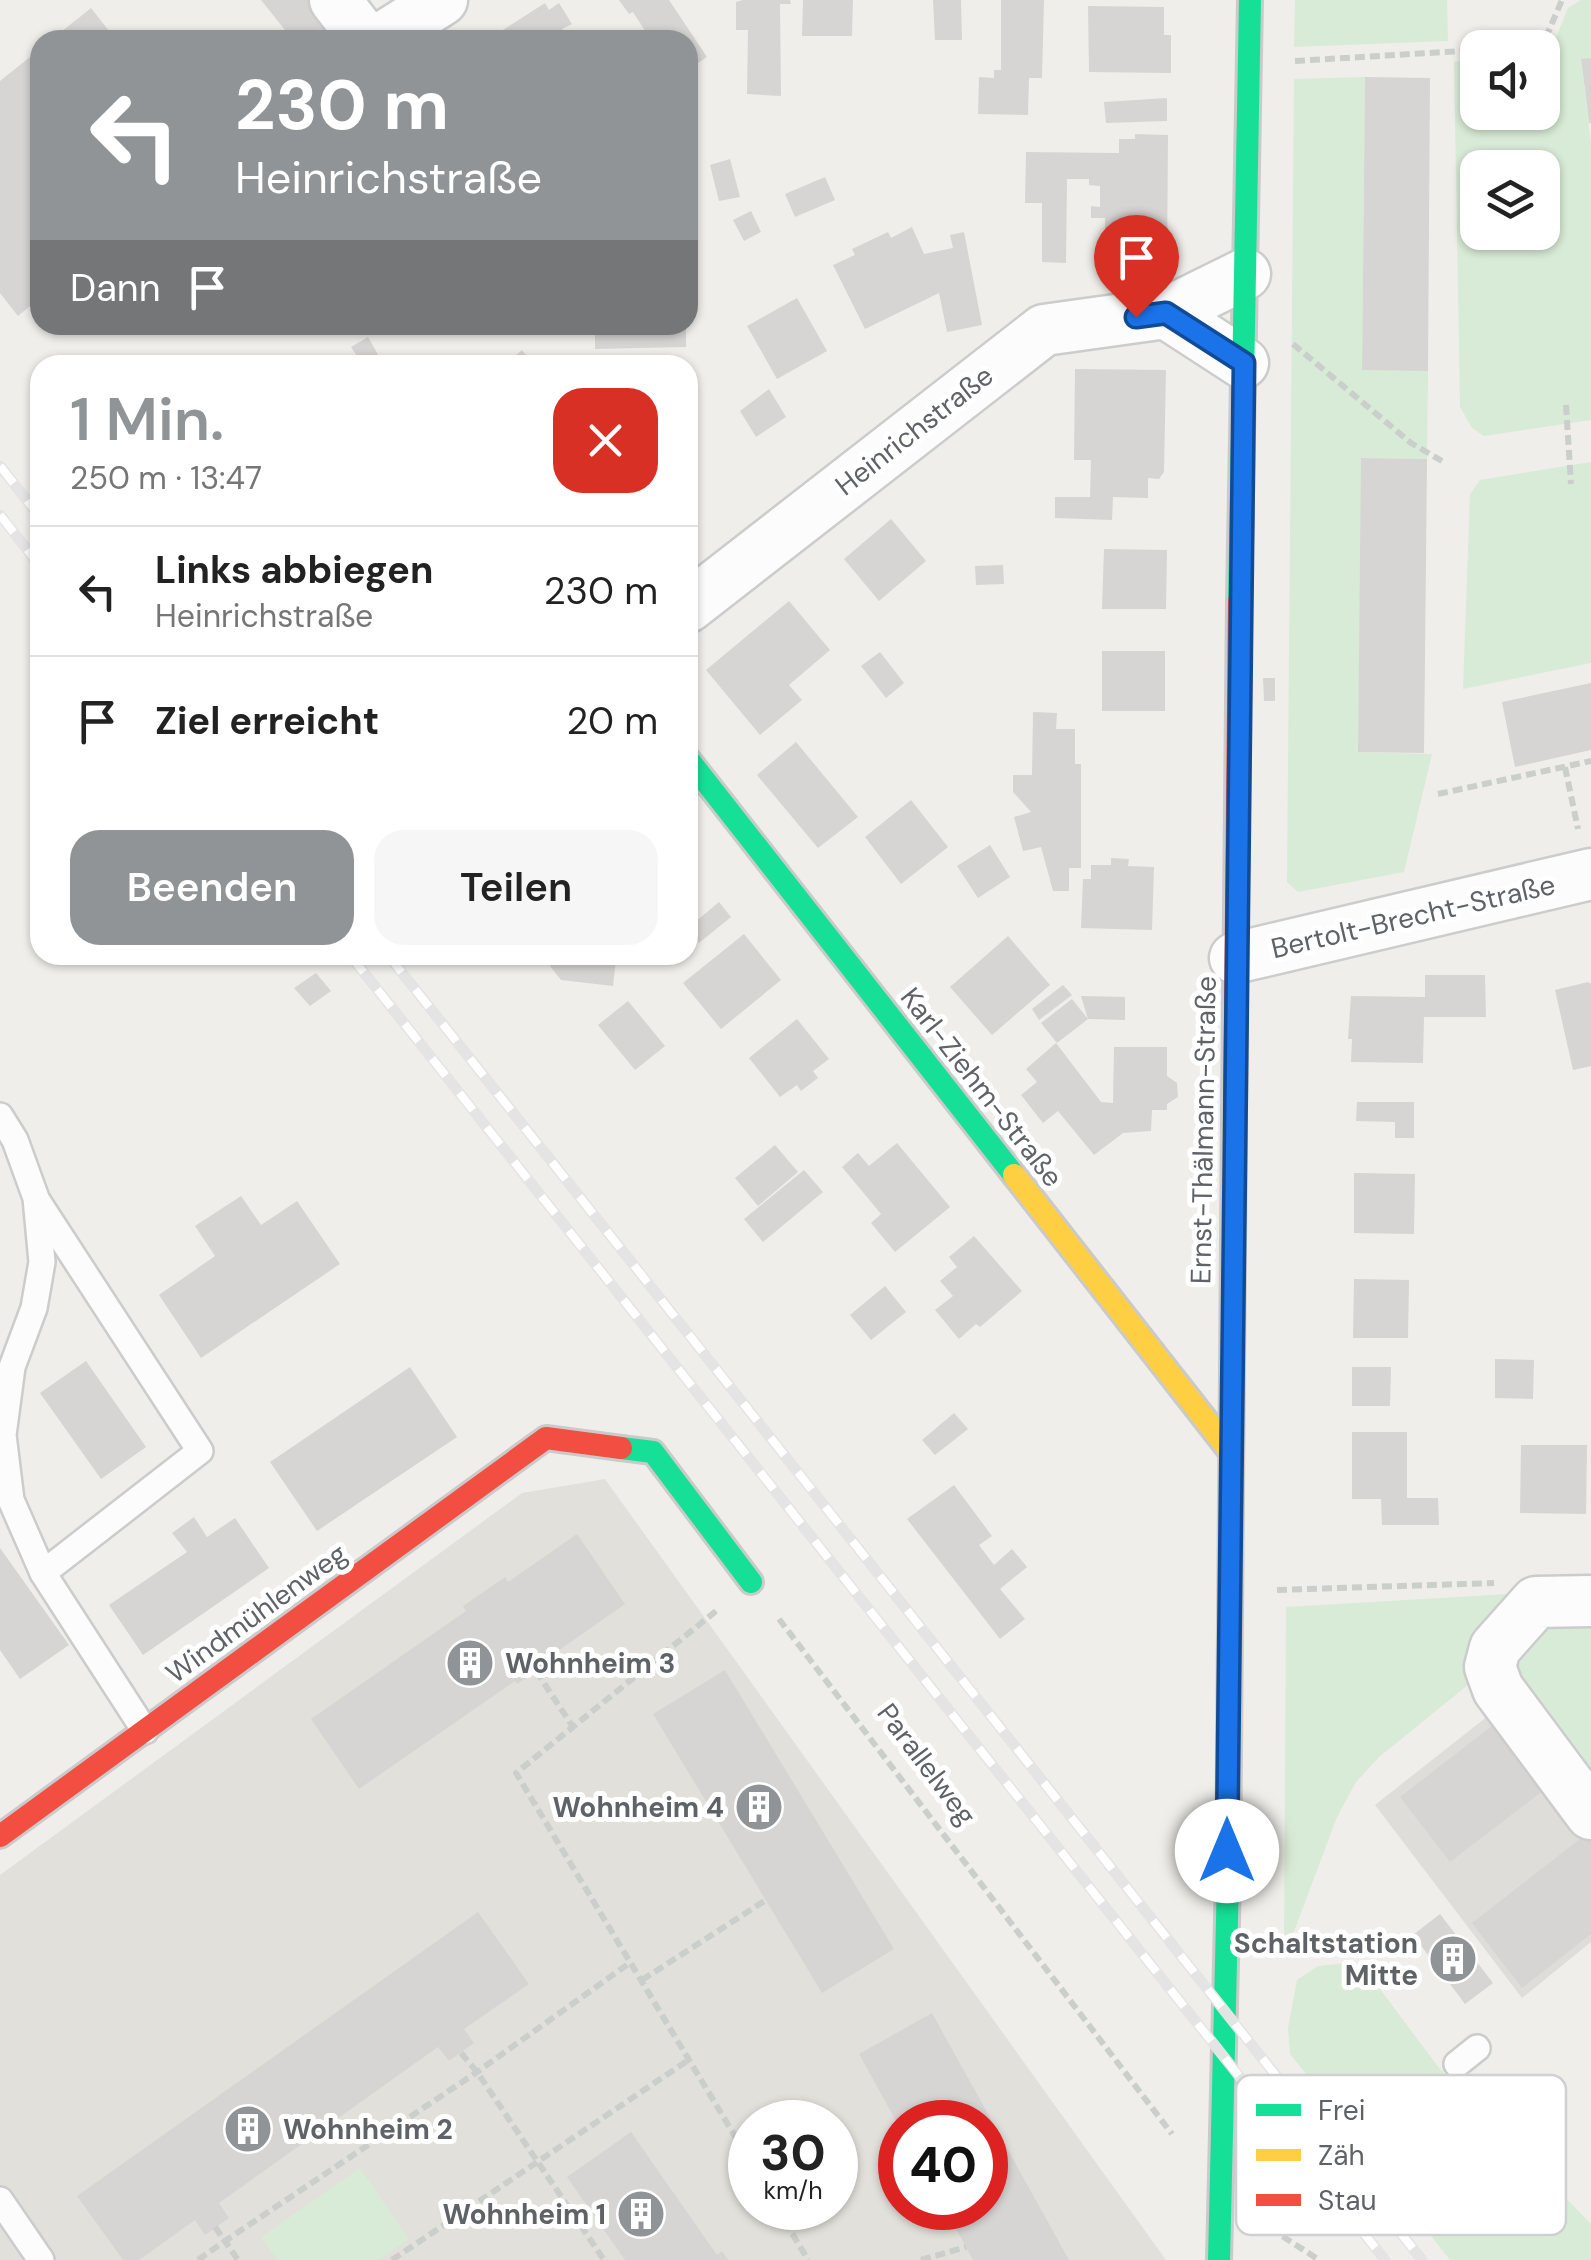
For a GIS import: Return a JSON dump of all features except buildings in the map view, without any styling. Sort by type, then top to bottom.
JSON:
[{"type":"street","points":[[335,0],[358,30]]},
{"type":"street","points":[[395,30],[442,0]]},
{"type":"street","name":"Ernst-Thälmann-Straße","points":[[1220,2260],[1227,1962],[1235,958],[1250,0]]},
{"type":"street","name":"Heinrichstraße","points":[[698,600],[1044,330],[1166,313],[1244,289]]},
{"type":"street","points":[[1166,313],[1244,363]]},
{"type":"street","name":"Karl-Ziehm-Straße","points":[[698,772],[1230,1451]]},
{"type":"street","name":"Bertolt-Brecht-Straße","points":[[1235,958],[1589,874]]},
{"type":"street","name":"Windmühlenweg","points":[[0,1836],[546,1438],[653,1452],[751,1582]]},
{"type":"street","points":[[1591,1601],[1536,1602],[1495,1648],[1490,1667],[1498,1689],[1591,1814]]},
{"type":"lane","points":[[0,1116],[15,1140],[36,1198],[200,1451],[44,1573]]},
{"type":"lane","points":[[36,1198],[42,1262],[34,1308],[12,1368],[3,1435],[11,1500],[44,1573],[145,1730]]},
{"type":"lane","points":[[0,2200],[40,2260]]},
{"type":"path","points":[[1549,30],[1562,0]]},
{"type":"path","points":[[1248,64],[1460,51]]},
{"type":"path","points":[[1244,289],[1412,443],[1442,460]]},
{"type":"path","points":[[1566,405],[1571,484]]},
{"type":"path","points":[[1438,794],[1591,761]]},
{"type":"path","points":[[1564,767],[1589,874]]},
{"type":"path","points":[[728,2124],[516,1773],[751,1582]]},
{"type":"path","name":"Parallelweg","points":[[751,1582],[1220,2196]]},
{"type":"path","points":[[1228,1592],[1492,1582],[1536,1602]]},
{"type":"path","points":[[536,1671],[573,1727]]},
{"type":"path","points":[[642,1980],[766,1900]]},
{"type":"path","points":[[198,2260],[478,2072],[632,1962]]},
{"type":"path","points":[[461,2053],[478,2072],[604,2260]]},
{"type":"path","points":[[392,2260],[690,2059]]},
{"type":"path","points":[[216,2227],[238,2260]]},
{"type":"path","points":[[790,2230],[808,2260]]},
{"type":"path","points":[[921,2260],[966,2247]]},
{"type":"shaded area","points":[[605,1479],[1166,2260],[0,2260],[0,1875],[522,1493]]},
{"type":"shaded area","points":[[1498,1708],[1591,1832],[1591,1942],[1522,1998],[1375,1805]]},
{"type":"green space","points":[[1295,0],[1447,0],[1448,41],[1294,47]]},
{"type":"green space","points":[[1581,0],[1591,0],[1591,58],[1581,60],[1591,144],[1591,420],[1484,436],[1472,428],[1460,407],[1454,62],[1460,61],[1460,130],[1560,130],[1559,30],[1568,8]]},
{"type":"green space","points":[[1365,77],[1362,369],[1428,371],[1427,459],[1362,458],[1358,752],[1432,754],[1404,872],[1298,892],[1287,882],[1294,79]]},
{"type":"green space","points":[[1591,462],[1591,663],[1463,689],[1470,494],[1480,480]]},
{"type":"green space","points":[[1509,1594],[1474,1680],[1379,1757],[1356,1782],[1337,1817],[1284,1958],[1286,1607]]},
{"type":"green space","points":[[1591,1616],[1591,1789],[1507,1680],[1506,1653],[1538,1623]]},
{"type":"green space","points":[[1345,1963],[1377,1985],[1446,2075],[1307,2075],[1290,2054],[1288,2028],[1297,1980],[1318,1966]]},
{"type":"green space","points":[[360,2168],[409,2239],[379,2260],[277,2260],[261,2237]]},
{"type":"green space","points":[[1566,2198],[1591,2224],[1591,2260],[1450,2260],[1430,2235],[1566,2235]]},
{"type":"railway","points":[[0,466],[30,504]]},
{"type":"railway","points":[[0,515],[30,553]]},
{"type":"railway","points":[[358,965],[1238,2075]]},
{"type":"railway","points":[[396,965],[1275,2075]]},
{"type":"railway","points":[[1365,2235],[1385,2260]]},
{"type":"railway","points":[[1402,2235],[1422,2260]]},
{"type":"traffic: fast","points":[[1239,601],[1250,0]]},
{"type":"traffic: fast","points":[[698,772],[1014,1175]]},
{"type":"traffic: fast","points":[[621,1448],[653,1452],[751,1582]]},
{"type":"traffic: fast","points":[[1219,2260],[1228,1877]]},
{"type":"traffic: slow","points":[[1228,1877],[1234,1114]]},
{"type":"traffic: slow","points":[[1014,1175],[1230,1451]]},
{"type":"traffic: jam","points":[[1234,1114],[1239,601]]},
{"type":"traffic: jam","points":[[0,1836],[546,1438],[621,1448]]},
{"type":"place","name":"Wohnheim 3","points":[[470,1663]]},
{"type":"place","name":"Wohnheim 4","points":[[759,1807]]},
{"type":"place","name":"Schaltstation Mitte","points":[[1453,1959]]},
{"type":"place","name":"Wohnheim 2","points":[[248,2129]]},
{"type":"place","name":"Wohnheim 1","points":[[641,2214]]},
{"type":"route","points":[[1136,317],[1166,313],[1244,363],[1227,1851]]}]
